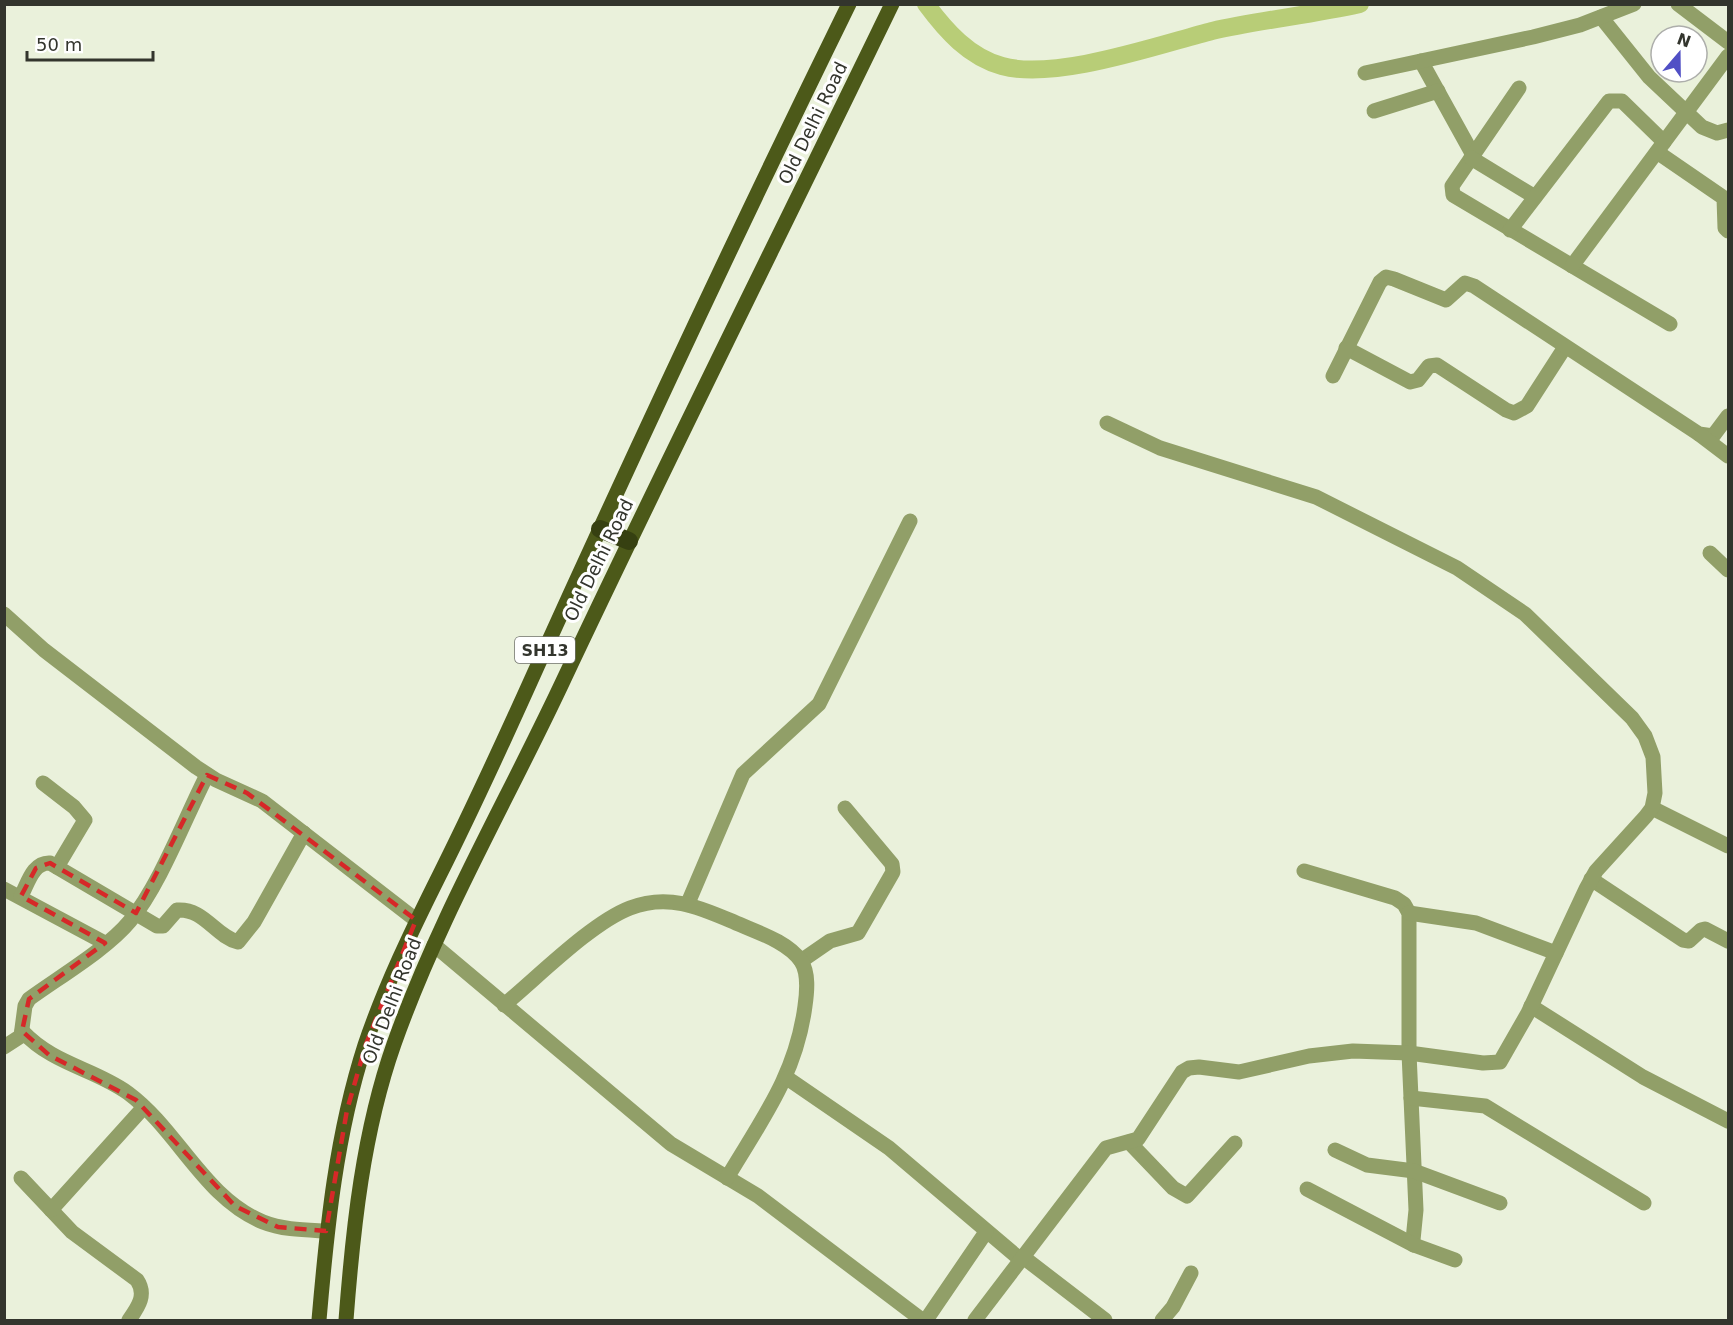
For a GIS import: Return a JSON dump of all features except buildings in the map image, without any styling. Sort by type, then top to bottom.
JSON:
[{"type":"highway","points":[[600,529],[629,541]]},
{"type":"main road","name":"Old Delhi Road","points":[[319,1320],[326,1231],[347,1110],[366,1044],[416,920],[485,781],[600,529],[849,4]]},
{"type":"main road","name":"Old Delhi Road","points":[[346,1320],[351,1254],[376,1104],[394,1046],[434,945],[457,890],[546,717],[629,541],[892,4]]},
{"type":"street","points":[[1365,73],[1533,37],[1601,17],[1634,4]]},
{"type":"street","points":[[1678,4],[1728,42]]},
{"type":"street","points":[[1601,17],[1649,77],[1686,112],[1710,132],[1728,130]]},
{"type":"street","points":[[1572,266],[1728,56]]},
{"type":"street","points":[[1421,61],[1472,157],[1535,197]]},
{"type":"street","points":[[1519,88],[1452,186],[1453,195],[1670,324]]},
{"type":"street","points":[[1374,111],[1438,91]]},
{"type":"street","points":[[1510,230],[1613,99],[1622,101],[1661,147],[1724,198],[1725,228],[1728,231]]},
{"type":"street","points":[[1333,376],[1374,288],[1386,278],[1446,300],[1465,283],[1474,286],[1699,434],[1728,456]]},
{"type":"street","points":[[1346,348],[1410,382],[1418,380],[1429,366],[1437,364],[1514,413],[1527,406],[1565,348]]},
{"type":"street","points":[[1699,434],[1713,436],[1728,416]]},
{"type":"street","points":[[975,1320],[1106,1148],[1138,1139],[1182,1072],[1189,1068],[1230,1073],[1319,1055],[1353,1052],[1409,1053],[1483,1063],[1500,1062],[1531,1006],[1591,879],[1652,808],[1655,793],[1653,757],[1645,736],[1632,718],[1537,623],[1483,584],[1316,497],[1160,448],[1107,423]]},
{"type":"street","points":[[688,903],[743,774],[819,704],[910,521]]},
{"type":"street","points":[[1710,553],[1728,570]]},
{"type":"street","points":[[4,614],[44,650],[207,775],[262,801],[416,920]]},
{"type":"street","points":[[4,1047],[16,1041],[22,1031],[24,1006],[29,999],[105,943],[146,900],[207,775]]},
{"type":"street","points":[[43,783],[74,807],[85,820],[57,867]]},
{"type":"street","points":[[801,961],[830,941],[858,933],[893,872],[892,864],[845,808]]},
{"type":"street","points":[[1652,808],[1728,846]]},
{"type":"street","points":[[21,896],[36,868],[43,863],[57,867],[149,923],[163,926],[177,910],[192,911],[230,940],[238,942],[254,922],[304,833]]},
{"type":"street","points":[[1304,871],[1395,898],[1404,904],[1409,913],[1409,1053],[1416,1210],[1414,1245]]},
{"type":"street","points":[[1591,879],[1683,940],[1689,941],[1705,929],[1728,941]]},
{"type":"street","points":[[4,889],[21,896],[105,943]]},
{"type":"street","points":[[504,1005],[594,929],[621,913],[644,904],[664,901],[688,903],[774,940],[801,961],[806,976],[807,996],[798,1044],[787,1078],[728,1178]]},
{"type":"street","points":[[1409,913],[1476,923],[1556,953]]},
{"type":"street","points":[[434,945],[653,1129],[758,1196],[919,1319],[986,1232]]},
{"type":"street","points":[[1531,1006],[1643,1077],[1728,1121]]},
{"type":"street","points":[[22,1031],[49,1055],[111,1083],[144,1107],[235,1206],[264,1223],[278,1227],[326,1231]]},
{"type":"street","points":[[787,1078],[889,1148],[986,1232],[1104,1320]]},
{"type":"street","points":[[1411,1098],[1485,1106],[1644,1203]]},
{"type":"street","points":[[51,1210],[144,1107]]},
{"type":"street","points":[[1129,1142],[1173,1188],[1186,1196],[1235,1143]]},
{"type":"street","points":[[1335,1150],[1376,1168],[1414,1171],[1500,1203]]},
{"type":"street","points":[[21,1178],[72,1232],[136,1280],[142,1288],[140,1304],[129,1320]]},
{"type":"street","points":[[1307,1189],[1414,1245],[1455,1260]]},
{"type":"street","points":[[1162,1320],[1173,1306],[1191,1273]]},
{"type":"highlighted area","points":[[207,775],[247,793],[416,920],[366,1044],[347,1110],[326,1231],[278,1227],[235,1206],[136,1100],[49,1055],[22,1031],[29,999],[105,943],[21,896],[36,868],[50,863],[136,913]]},
{"type":"waterway","points":[[926,4],[950,33],[969,50],[990,62],[1024,69],[1050,69],[1077,65],[1136,52],[1212,31],[1360,4]]}]
